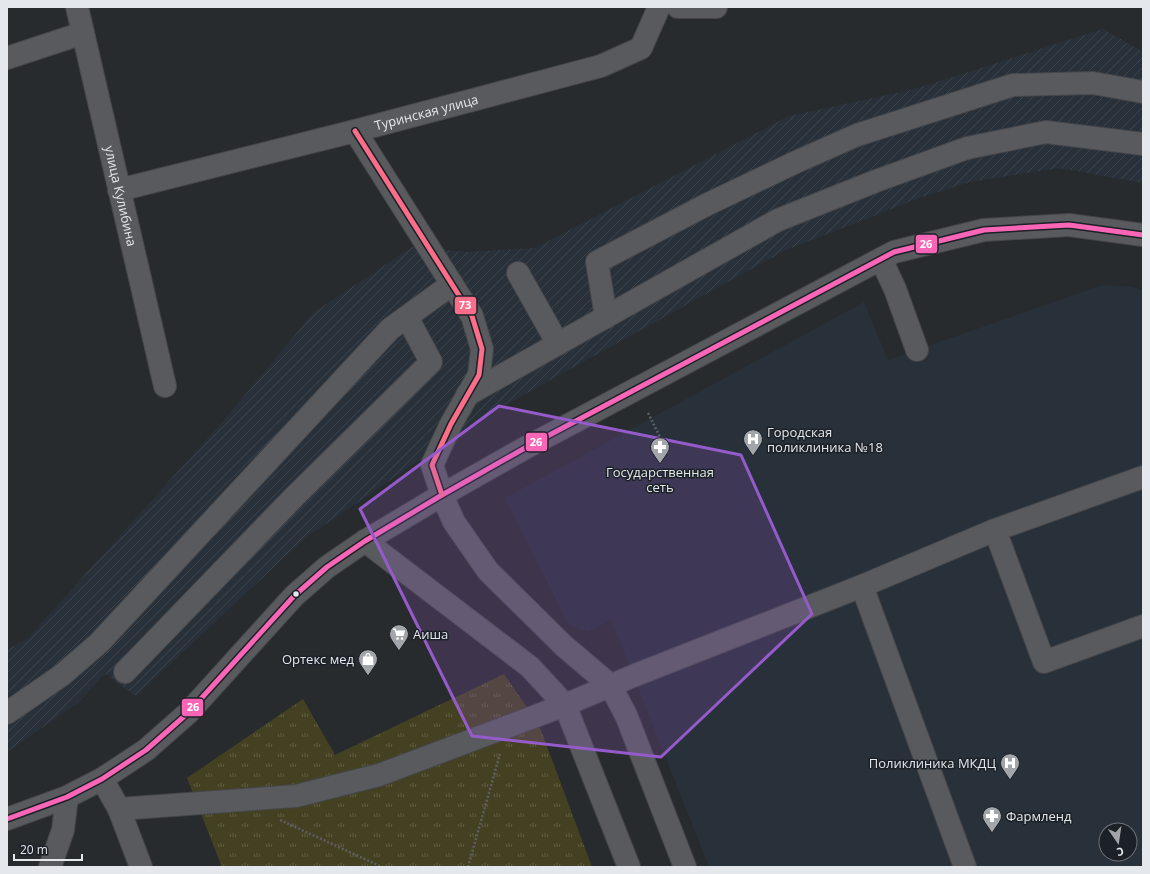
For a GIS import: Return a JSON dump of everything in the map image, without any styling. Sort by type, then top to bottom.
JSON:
[{"type":"street","name":"улица Кулибина","points":[[77,7],[165,386]]},
{"type":"street","name":"Туринская улица","points":[[119,190],[355,131],[601,66],[641,48],[659,7]]},
{"type":"street","points":[[678,7],[716,7]]},
{"type":"street","points":[[7,58],[83,33]]},
{"type":"street","points":[[606,317],[598,262],[708,204],[857,135],[1013,84],[1093,83],[1143,92]]},
{"type":"street","points":[[355,131],[472,316],[482,350],[478,375],[451,424],[432,465],[442,495],[454,522],[488,571],[564,646],[610,685],[626,716],[686,867]]},
{"type":"street","points":[[467,396],[778,220],[876,181],[967,148],[1046,132],[1143,144]]},
{"type":"street","points":[[7,819],[67,796],[102,779],[146,750],[188,713],[294,596],[327,567],[365,541],[532,444],[894,252],[984,230],[1069,225],[1143,235]]},
{"type":"street","points":[[1103,230],[1143,251]]},
{"type":"street","points":[[881,259],[895,289],[917,350]]},
{"type":"street","points":[[518,273],[558,344]]},
{"type":"street","points":[[7,713],[62,675],[98,643],[390,329],[452,284]]},
{"type":"street","points":[[125,672],[295,496],[431,362],[407,317]]},
{"type":"street","points":[[119,809],[296,796],[379,775],[565,705],[610,685],[862,586],[995,530],[1143,477]]},
{"type":"street","points":[[995,530],[1044,662],[1143,626]]},
{"type":"street","points":[[365,541],[530,667],[565,705],[629,867]]},
{"type":"street","points":[[862,586],[965,867]]},
{"type":"street","points":[[102,779],[119,809],[141,867]]},
{"type":"street","points":[[50,867],[62,830],[67,796]]},
{"type":"path","points":[[648,413],[668,453]]},
{"type":"path","points":[[468,867],[507,727]]},
{"type":"path","points":[[278,819],[382,867]]},
{"type":"highlighted area","points":[[499,406],[741,455],[812,614],[661,757],[472,736],[360,509]]},
{"type":"shaded area","points":[[1103,29],[1143,52],[1143,183],[1059,168],[970,182],[922,197],[784,251],[478,420],[304,539],[136,696],[105,674],[76,704],[7,752],[7,650],[28,638],[225,419],[313,313],[412,247],[466,252],[535,248],[789,116],[915,89]]},
{"type":"shaded area","points":[[1102,285],[1133,287],[1143,291],[1143,867],[709,867],[611,620],[587,632],[569,625],[505,498],[864,302],[888,360]]},
{"type":"green space","points":[[504,674],[539,725],[592,867],[222,867],[187,778],[303,699],[335,755]]},
{"type":"transit line","name":"73","points":[[355,131],[472,316],[482,349],[479,375],[451,424],[432,465],[442,495]]},
{"type":"transit line","name":"26","points":[[7,819],[67,797],[102,779],[146,750],[188,713],[294,596],[327,567],[365,541],[525,448],[894,252],[984,230],[1069,225],[1143,235]]},
{"type":"place","name":"Городская поликлиника №18","points":[[753,456]]},
{"type":"place","name":"Государственная сеть","points":[[660,464]]},
{"type":"place","name":"Аиша","points":[[399,651]]},
{"type":"place","name":"Ортекс мед","points":[[368,676]]},
{"type":"place","name":"Поликлиника МКДЦ","points":[[1010,780]]},
{"type":"place","name":"Фармленд","points":[[992,833]]}]
